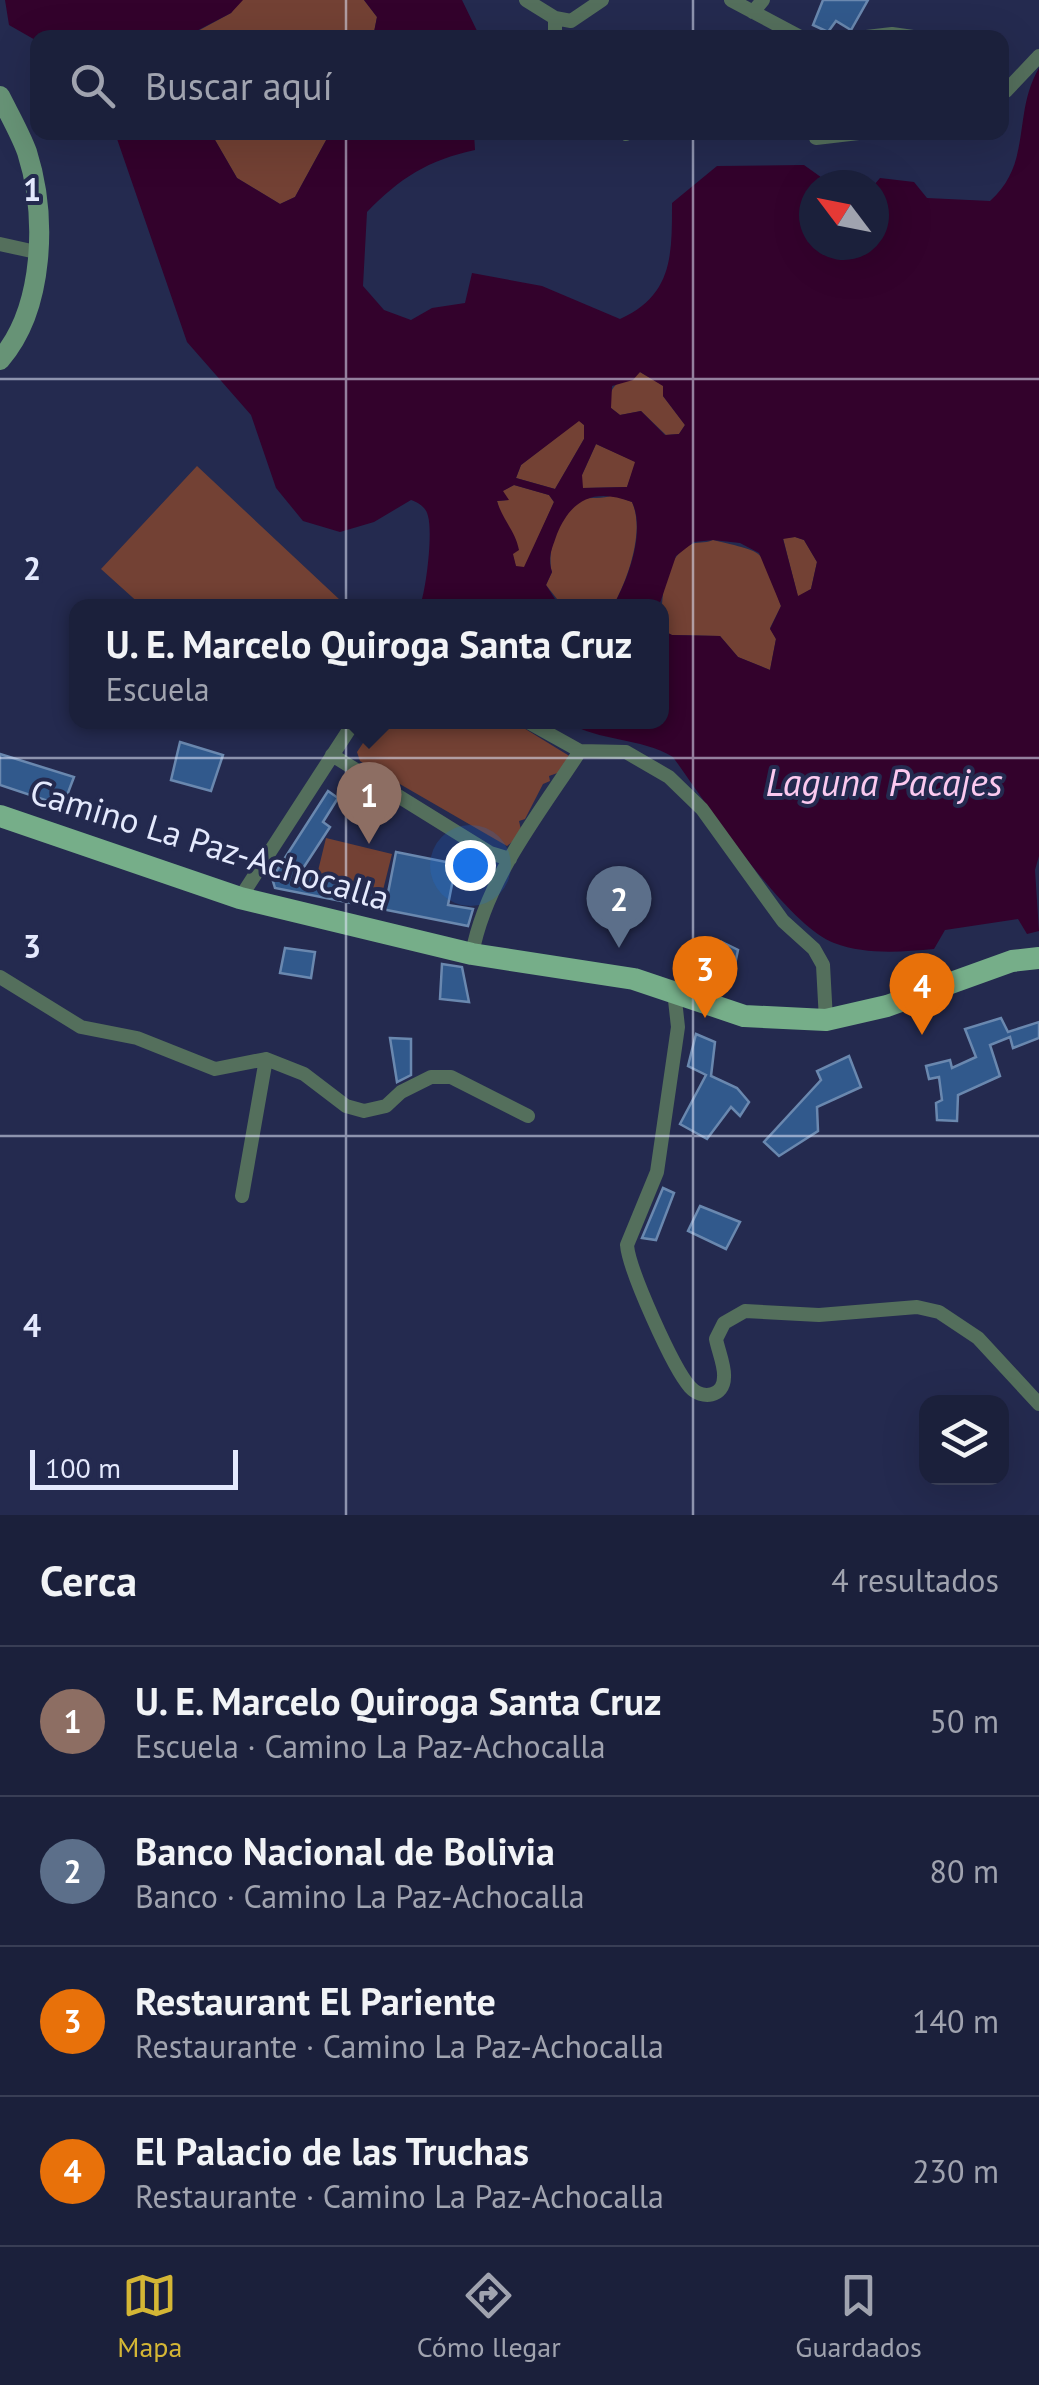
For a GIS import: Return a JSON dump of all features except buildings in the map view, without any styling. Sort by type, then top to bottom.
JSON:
[{"type":"main road","points":[[0,96],[26,149],[36,187],[32,298],[15,342],[0,360]]},
{"type":"main road","name":"Camino La Paz-Achocalla","points":[[0,816],[240,898],[472,954],[634,979],[744,1016],[826,1020],[887,1006],[1012,960],[1039,958]]},
{"type":"street","points":[[526,0],[555,18],[572,21],[602,0]]},
{"type":"street","points":[[730,0],[758,6],[791,30]]},
{"type":"street","points":[[555,18],[556,30]]},
{"type":"street","points":[[1009,87],[1039,56]]},
{"type":"street","points":[[0,244],[36,252]]},
{"type":"street","points":[[240,898],[349,729]]},
{"type":"street","points":[[541,729],[580,751],[626,752],[669,776],[702,809],[783,921],[814,949],[823,965],[826,1020]]},
{"type":"street","points":[[472,954],[482,915],[510,859],[580,751]]},
{"type":"street","points":[[332,755],[490,853],[510,859]]},
{"type":"street","points":[[0,977],[81,1027],[137,1038],[214,1069],[266,1059],[304,1074],[322,1091],[364,1111],[386,1106],[401,1092],[430,1077],[450,1076],[528,1116]]},
{"type":"street","points":[[674,991],[678,1027],[657,1172],[627,1245],[657,1330],[689,1386],[702,1396],[712,1396],[721,1388],[724,1378],[716,1339],[734,1314],[818,1315],[916,1307],[958,1321],[1039,1404]]},
{"type":"street","points":[[242,1196],[266,1059]]},
{"type":"shaded area","points":[[240,0],[364,0],[377,17],[374,30],[200,30],[231,13]]},
{"type":"shaded area","points":[[215,140],[326,140],[295,197],[280,204],[237,178]]},
{"type":"shaded area","points":[[640,372],[664,386],[663,396],[685,425],[679,434],[666,435],[641,411],[620,415],[611,408],[613,388]]},
{"type":"shaded area","points":[[579,420],[584,425],[584,439],[555,489],[516,478],[521,465]]},
{"type":"shaded area","points":[[596,444],[636,462],[627,487],[582,488],[582,475]]},
{"type":"shaded area","points":[[197,466],[339,599],[134,599],[101,569]]},
{"type":"shaded area","points":[[514,485],[549,495],[554,502],[525,567],[516,567],[497,501],[508,500],[502,491]]},
{"type":"shaded area","points":[[613,495],[632,502],[636,514],[636,541],[619,595],[617,599],[557,599],[546,585],[552,572],[553,543],[560,521],[580,500]]},
{"type":"shaded area","points":[[783,538],[804,540],[817,562],[811,589],[798,597]]},
{"type":"shaded area","points":[[713,540],[745,548],[766,563],[781,606],[770,628],[776,639],[770,670],[738,657],[720,636],[669,634],[669,599],[663,599],[665,584],[673,561],[690,545]]},
{"type":"shaded area","points":[[372,729],[525,729],[571,757],[563,771],[549,776],[550,781],[543,784],[525,819],[519,821],[522,834],[507,846],[360,761],[357,752]]},
{"type":"shaded area","points":[[326,838],[392,854],[383,890],[317,875]]},
{"type":"water","points":[[5,0],[243,0],[231,13],[198,30],[30,30],[30,37],[9,25]]},
{"type":"water","points":[[364,0],[462,0],[477,30],[374,30],[377,17]]},
{"type":"water","name":"Laguna Pacajes","points":[[1039,68],[1039,856],[1035,870],[1039,931],[1027,934],[1018,919],[945,930],[934,949],[884,952],[834,943],[793,913],[748,861],[673,757],[583,729],[669,729],[669,634],[720,636],[738,657],[770,670],[776,639],[770,629],[781,606],[759,553],[740,543],[694,542],[676,556],[661,599],[616,599],[633,555],[636,514],[632,502],[596,496],[578,504],[557,534],[551,553],[552,572],[546,585],[555,599],[421,599],[430,535],[428,516],[422,506],[411,500],[374,522],[340,532],[303,521],[276,488],[251,415],[187,342],[117,140],[215,140],[237,178],[280,204],[295,197],[326,140],[474,140],[475,150],[416,172],[367,212],[363,286],[384,310],[411,320],[432,308],[465,303],[472,273],[542,286],[620,319],[650,298],[666,272],[672,203],[717,166],[804,165],[811,170],[799,170],[799,260],[889,260],[889,179],[914,182],[927,198],[990,201],[1012,171],[1026,103]],"holes":[[[640,372],[663,386],[663,396],[685,425],[679,434],[665,435],[641,411],[620,415],[611,408],[612,386],[633,380]],[[579,421],[584,425],[584,439],[555,489],[516,478],[521,465]],[[596,444],[635,462],[627,487],[583,488],[582,475]],[[514,485],[549,495],[554,502],[524,567],[516,566],[513,554],[519,550],[517,543],[497,501],[509,500],[503,491]],[[783,539],[804,540],[817,562],[811,589],[798,596]]]},
{"type":"place","name":"U. E. Marcelo Quiroga Santa Cruz","points":[[369,844]]},
{"type":"place","name":"Banco Nacional de Bolivia","points":[[619,948]]},
{"type":"place","name":"Restaurant El Pariente","points":[[705,1018]]},
{"type":"place","name":"El Palacio de las Truchas","points":[[922,1035]]}]
